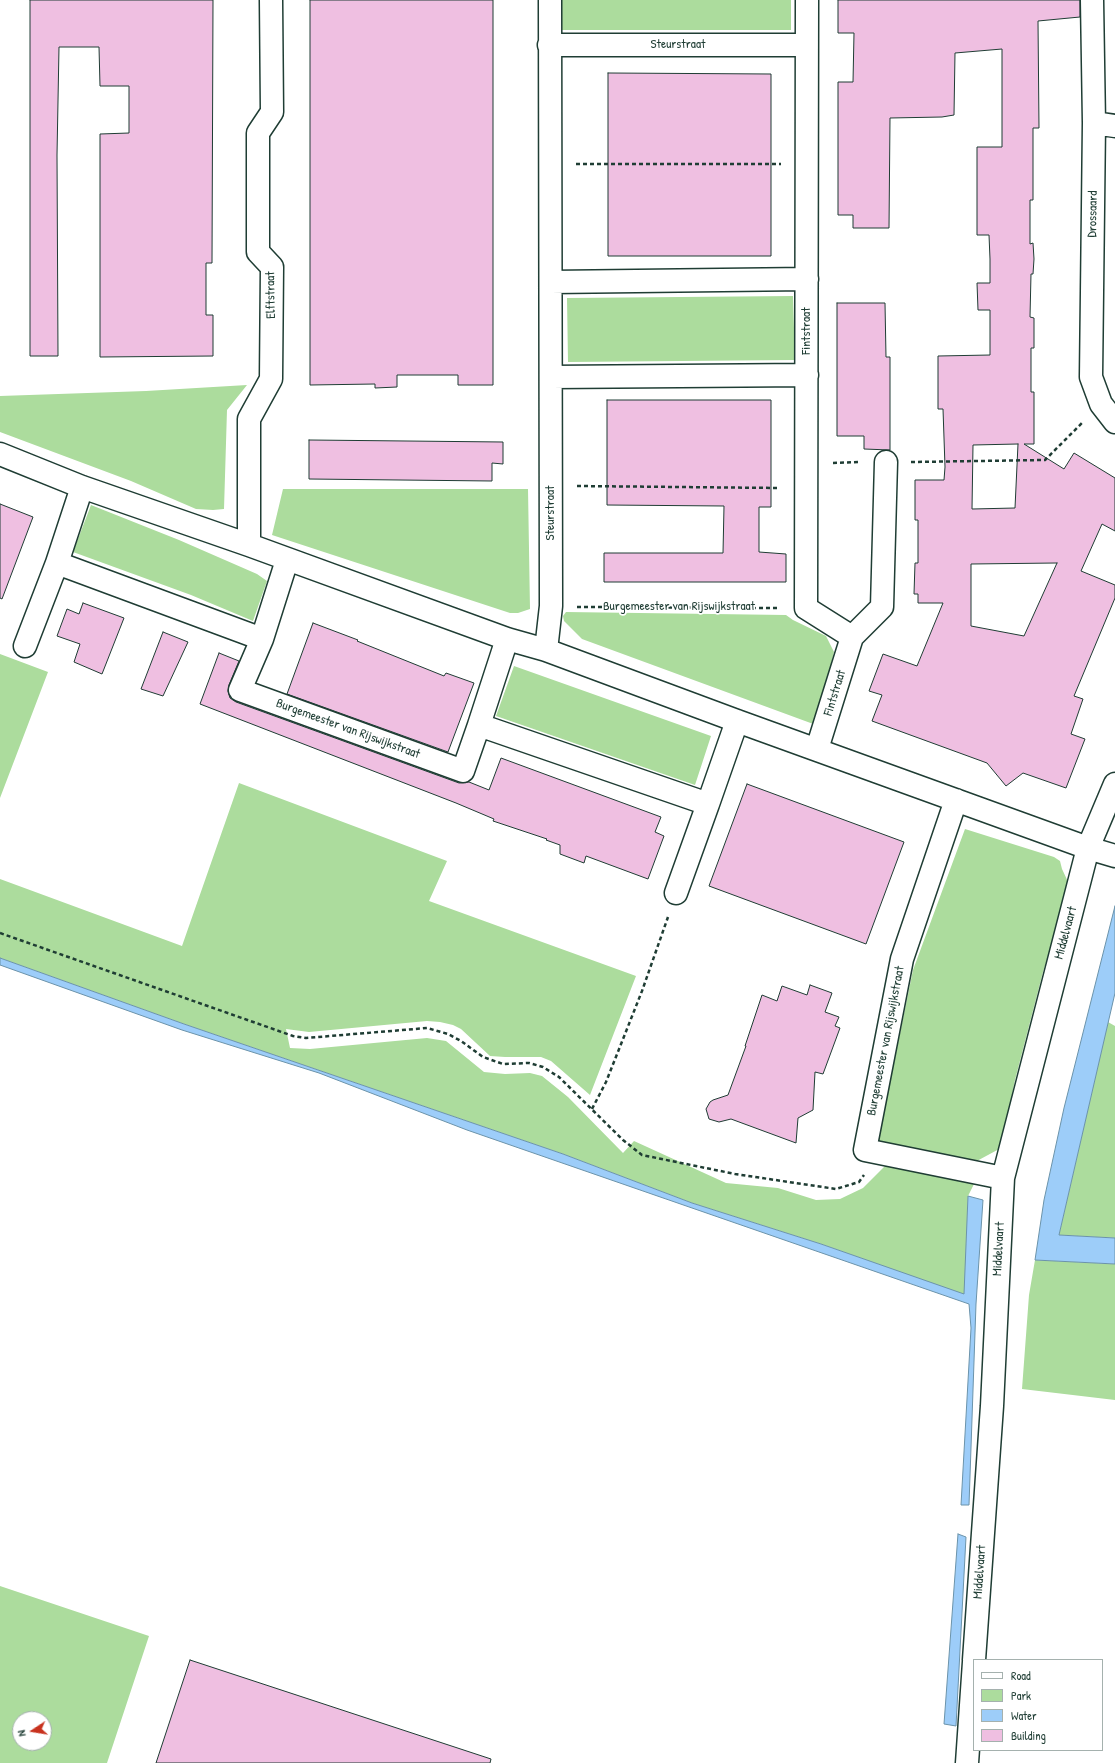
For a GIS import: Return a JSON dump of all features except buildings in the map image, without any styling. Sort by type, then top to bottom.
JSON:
[{"type":"street","name":"Elftstraat","points":[[249,545],[250,418],[271,379],[272,267],[258,252],[258,133],[272,112],[271,0]]},
{"type":"street","name":"Steurstraat","points":[[546,650],[551,606],[550,0]]},
{"type":"street","name":"Fintstraat","points":[[806,608],[807,0]]},
{"type":"street","name":"Drossaard","points":[[1092,0],[1094,124],[1091,377],[1101,404],[1115,422]]},
{"type":"street","name":"Steurstraat","points":[[549,45],[806,45]]},
{"type":"street","points":[[1094,124],[1115,126]]},
{"type":"street","points":[[551,282],[807,279]]},
{"type":"street","points":[[551,376],[807,376]]},
{"type":"street","points":[[0,454],[82,487],[249,545],[507,639],[546,650],[737,721],[1088,848],[1115,856]]},
{"type":"street","name":"Fintstraat","points":[[818,750],[852,637],[882,608],[886,462]]},
{"type":"street","points":[[25,646],[57,563],[82,487]]},
{"type":"street","name":"Burgemeester van Rijswijkstraat","points":[[287,560],[262,639],[240,690],[463,771],[507,639]]},
{"type":"street","points":[[57,563],[262,639]]},
{"type":"street","points":[[806,608],[852,637]]},
{"type":"street","points":[[676,893],[737,721]]},
{"type":"street","points":[[479,725],[708,804]]},
{"type":"street","name":"Middelvaart","points":[[974,1659],[992,1406],[1003,1178],[1088,848],[1115,784]]},
{"type":"street","name":"Burgemeester van Rijswijkstraat","points":[[956,800],[902,959],[864,1150],[1003,1178]]},
{"type":"street","name":"Middelvaart","points":[[967,1763],[973,1676]]},
{"type":"path","points":[[550,164],[807,164]]},
{"type":"path","points":[[807,463],[1045,460],[1101,404]]},
{"type":"path","points":[[551,486],[807,489]]},
{"type":"path","name":"Burgemeester van Rijswijkstraat","points":[[551,606],[806,608]]},
{"type":"path","points":[[592,1109],[606,1082],[642,991],[676,893]]},
{"type":"path","points":[[0,934],[293,1036],[306,1038],[427,1028],[448,1034],[483,1057],[503,1064],[529,1063],[544,1066],[559,1077],[623,1140],[642,1155],[735,1174],[836,1189],[859,1182],[873,1164],[885,1154]]},
{"type":"green space","points":[[559,0],[791,0],[791,30],[558,30]]},
{"type":"green space","points":[[793,296],[795,360],[568,362],[567,298]]},
{"type":"green space","points":[[247,385],[227,410],[224,509],[196,509],[131,481],[0,432],[0,396],[146,391]]},
{"type":"green space","points":[[283,489],[528,489],[530,609],[518,613],[510,613],[272,535]]},
{"type":"green space","points":[[91,505],[179,540],[257,574],[267,581],[253,621],[191,595],[73,552]]},
{"type":"green space","points":[[566,612],[786,615],[826,636],[834,652],[816,725],[582,639],[564,621],[563,616]]},
{"type":"green space","points":[[0,654],[48,672],[0,798]]},
{"type":"green space","points":[[514,666],[711,736],[695,785],[496,716]]},
{"type":"green space","points":[[239,783],[447,861],[429,901],[636,976],[590,1095],[551,1061],[541,1057],[490,1056],[461,1029],[453,1025],[440,1022],[427,1021],[309,1032],[286,1029],[290,1048],[310,1049],[427,1038],[446,1041],[484,1072],[505,1074],[530,1073],[542,1076],[568,1097],[623,1153],[634,1141],[726,1183],[778,1188],[816,1200],[840,1199],[863,1188],[886,1165],[974,1184],[968,1196],[965,1295],[821,1244],[692,1203],[563,1154],[184,1024],[0,958],[0,879],[182,946]]},
{"type":"green space","points":[[965,829],[1054,857],[1060,861],[1070,886],[1043,972],[1015,1080],[1001,1148],[975,1162],[878,1141],[913,970]]},
{"type":"green space","points":[[1108,1022],[1115,1026],[1115,1238],[1059,1235]]},
{"type":"green space","points":[[1035,1260],[1115,1264],[1115,1400],[1022,1389],[1029,1295]]},
{"type":"green space","points":[[0,1586],[149,1636],[107,1763],[0,1763]]},
{"type":"water","points":[[1115,906],[1115,993],[1059,1235],[1115,1238],[1115,1264],[1035,1260],[1044,1200],[1064,1108]]},
{"type":"water","points":[[0,958],[184,1024],[563,1154],[692,1203],[821,1244],[964,1294],[968,1196],[983,1200],[976,1304],[969,1505],[961,1505],[971,1328],[969,1304],[467,1130],[319,1073],[182,1030],[0,965]]},
{"type":"water","points":[[958,1534],[966,1537],[956,1726],[944,1724]]}]
